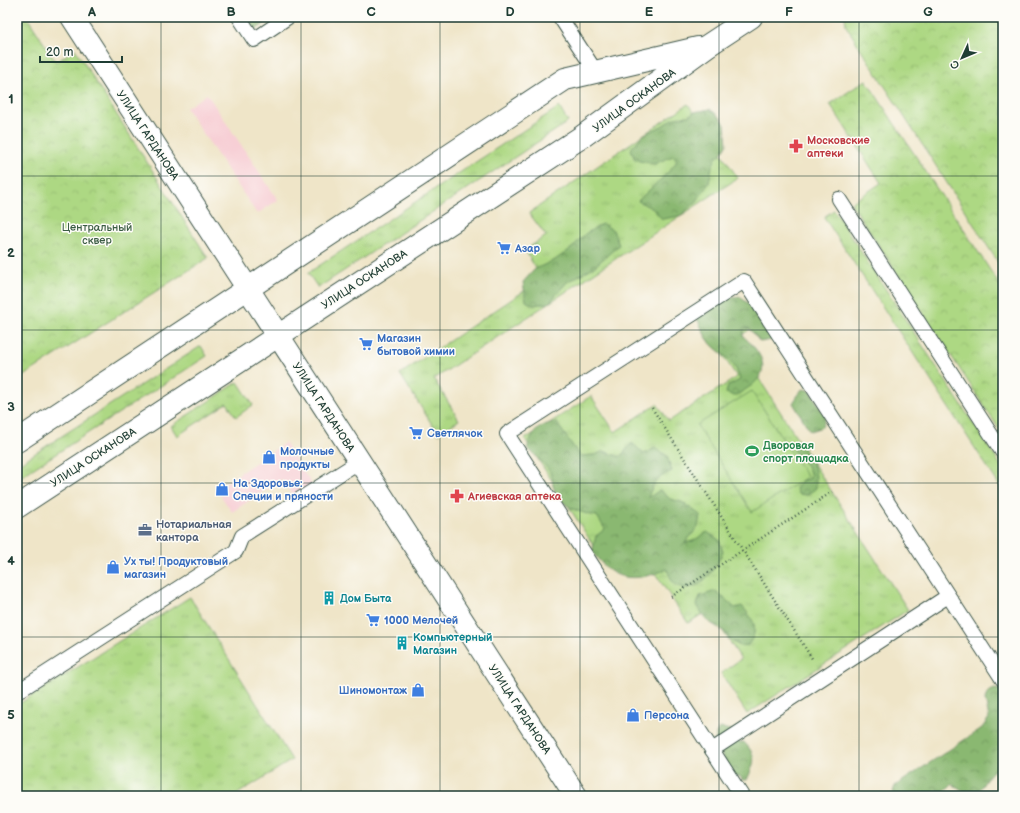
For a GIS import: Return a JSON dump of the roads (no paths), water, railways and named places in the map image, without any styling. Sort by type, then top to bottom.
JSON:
[{"type":"street","name":"УЛИЦА ГАРДАНОВА","points":[[72,17],[576,796]]},
{"type":"street","name":"УЛИЦА ОСКАНОВА","points":[[17,507],[583,136],[707,46],[751,17]]},
{"type":"street","name":"УЛИЦА ОСКАНОВА","points":[[17,441],[564,80],[707,46]]},
{"type":"lane","points":[[239,17],[254,40],[288,17]]},
{"type":"lane","points":[[560,17],[596,72]]},
{"type":"lane","points":[[839,200],[1003,453]]},
{"type":"lane","points":[[742,796],[507,434],[744,281],[1003,680]]},
{"type":"lane","points":[[17,692],[236,551],[242,536],[360,461]]},
{"type":"lane","points":[[712,750],[948,596]]},
{"type":"place","name":"Московские аптеки","points":[[796,146]]},
{"type":"place","name":"Азар","points":[[504,248]]},
{"type":"place","name":"Магазин бытовой химии","points":[[366,344]]},
{"type":"place","name":"Светлячок","points":[[416,433]]},
{"type":"place","name":"Дворовая спорт площадка","points":[[752,451]]},
{"type":"place","name":"Молочные продукты","points":[[269,457]]},
{"type":"place","name":"На Здоровье: Специи и пряности","points":[[222,489]]},
{"type":"place","name":"Агиевская аптека","points":[[457,496]]},
{"type":"place","name":"Нотариальная кантора","points":[[145,530]]},
{"type":"place","name":"Ух ты! Продуктовый магазин","points":[[113,567]]},
{"type":"place","name":"Дом Быта","points":[[329,598]]},
{"type":"place","name":"1000 Мелочей","points":[[373,620]]},
{"type":"place","name":"Компьютерный Магазин","points":[[402,643]]},
{"type":"place","name":"Шиномонтаж","points":[[418,690]]},
{"type":"place","name":"Персона","points":[[633,715]]},
{"type":"park label","name":"Центральный сквер","points":[[97,233]]}]
